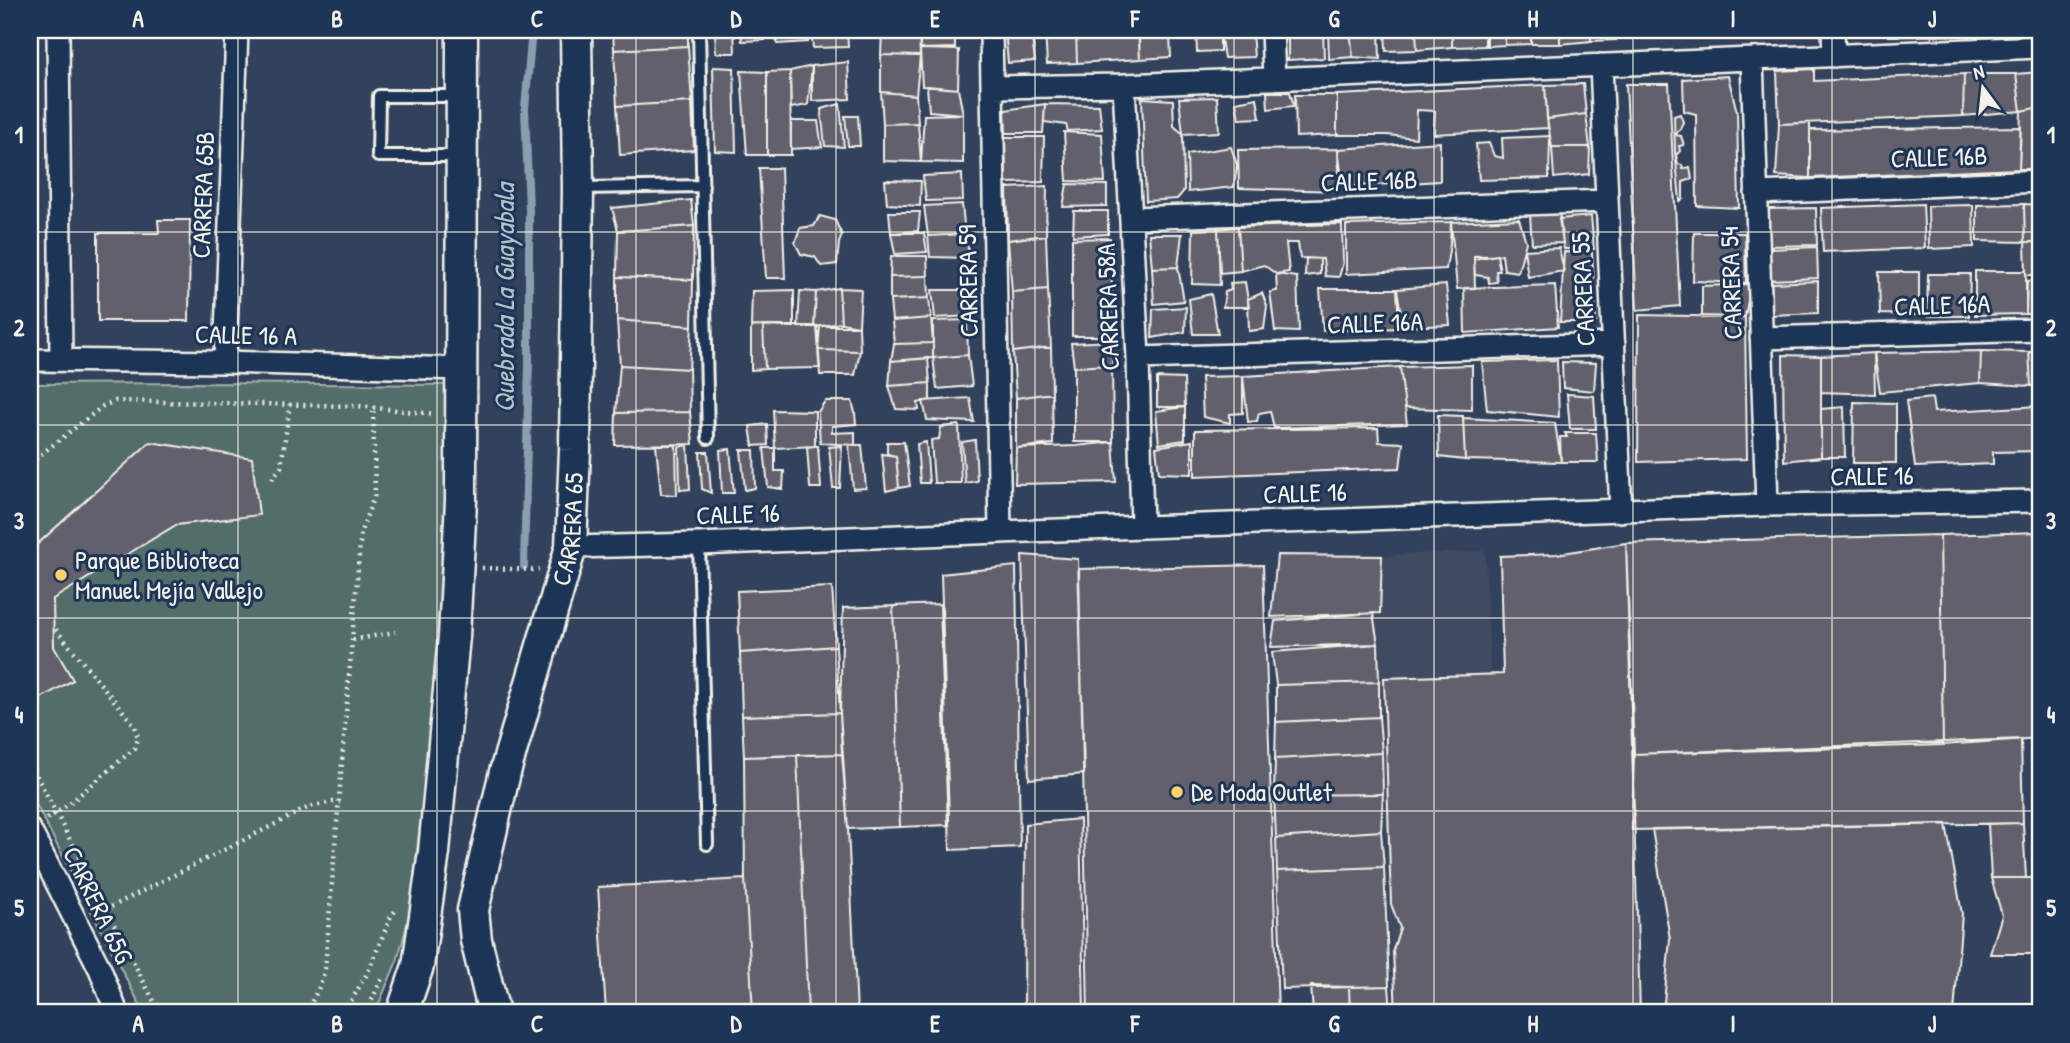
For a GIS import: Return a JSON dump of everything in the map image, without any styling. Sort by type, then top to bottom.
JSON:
[{"type":"main road","points":[[402,1013],[418,966],[435,852],[454,636],[461,502],[450,368],[462,156],[462,30]]},
{"type":"main road","name":"CARRERA 65","points":[[494,1013],[476,940],[473,910],[505,772],[571,547],[575,450],[578,188],[576,30]]},
{"type":"street","points":[[58,30],[61,360]]},
{"type":"street","name":"CARRERA 65B","points":[[225,362],[237,30]]},
{"type":"street","name":"CARRERA 59","points":[[991,30],[1000,532]]},
{"type":"street","points":[[1272,30],[1274,79]]},
{"type":"street","points":[[1833,30],[1834,56]]},
{"type":"street","points":[[993,87],[1124,85],[2040,47]]},
{"type":"street","name":"CARRERA 54","points":[[1752,59],[1767,505]]},
{"type":"street","name":"CARRERA 55","points":[[1601,65],[1621,511]]},
{"type":"street","name":"CARRERA 58A","points":[[1124,85],[1138,358],[1142,527]]},
{"type":"street","name":"CALLE 16B","points":[[1756,193],[2040,181]]},
{"type":"street","name":"CALLE 16B","points":[[1132,218],[1607,201]]},
{"type":"street","name":"CALLE 16A","points":[[1761,338],[2040,330]]},
{"type":"street","name":"CALLE 16A","points":[[1138,358],[1614,344]]},
{"type":"street","name":"CALLE 16 A","points":[[30,360],[450,368]]},
{"type":"street","name":"CALLE 16","points":[[571,547],[1767,505],[2040,501]]},
{"type":"street","name":"CARRERA 65G","points":[[30,830],[100,969],[114,1011]]},
{"type":"lane","points":[[699,30],[708,438]]},
{"type":"lane","points":[[462,96],[379,96],[379,156],[462,156]]},
{"type":"lane","points":[[578,188],[703,187]]},
{"type":"lane","points":[[699,544],[707,844]]},
{"type":"path","points":[[30,463],[103,406],[115,401],[373,407],[438,414],[450,368]]},
{"type":"path","points":[[272,479],[281,467],[290,404]]},
{"type":"path","points":[[304,1013],[322,983],[325,968],[361,531],[375,494],[373,407]]},
{"type":"path","points":[[30,830],[69,804],[135,748],[138,738],[135,726],[53,626]]},
{"type":"path","points":[[353,640],[395,632]]},
{"type":"path","points":[[30,763],[160,1013]]},
{"type":"path","points":[[105,911],[309,807],[340,802]]},
{"type":"path","points":[[395,924],[398,897]]},
{"type":"path","points":[[344,1013],[368,972],[396,910]]},
{"type":"path","points":[[366,1013],[385,971]]},
{"type":"shaded area","points":[[1485,551],[1505,1013],[1393,1013],[1373,556]]},
{"type":"green space","points":[[30,384],[453,385],[443,633],[409,918],[397,961],[375,1013],[144,1013],[30,793]]},
{"type":"building","points":[[613,30],[688,30],[688,46],[614,50]]},
{"type":"building","points":[[715,30],[734,30],[735,53],[716,53]]},
{"type":"building","points":[[741,30],[765,30],[765,40],[742,41]]},
{"type":"building","points":[[776,30],[807,30],[808,42],[777,44]]},
{"type":"building","points":[[811,30],[847,30],[848,47],[813,48]]},
{"type":"building","points":[[882,30],[919,30],[920,56],[881,55]]},
{"type":"building","points":[[920,30],[955,30],[955,48],[920,49]]},
{"type":"building","points":[[1005,30],[1031,30],[1035,61],[1008,63]]},
{"type":"building","points":[[1045,30],[1076,30],[1077,63],[1047,64]]},
{"type":"building","points":[[1076,30],[1138,30],[1140,59],[1077,63]]},
{"type":"building","points":[[1196,30],[1220,30],[1220,51],[1197,52]]},
{"type":"building","points":[[1288,30],[1323,30],[1324,58],[1288,60]]},
{"type":"building","points":[[1328,30],[1350,30],[1353,57],[1329,59]]},
{"type":"building","points":[[1350,30],[1379,30],[1380,59],[1353,57]]},
{"type":"building","points":[[1385,30],[1416,30],[1417,50],[1386,51]]},
{"type":"building","points":[[1416,30],[1452,30],[1452,47],[1417,50]]},
{"type":"building","points":[[1452,30],[1485,30],[1485,46],[1452,47]]},
{"type":"building","points":[[1487,30],[1504,30],[1505,45],[1487,46]]},
{"type":"building","points":[[1504,30],[1531,30],[1531,44],[1505,45]]},
{"type":"building","points":[[1531,30],[1560,30],[1560,44],[1531,44]]},
{"type":"building","points":[[1560,30],[1591,30],[1591,41],[1560,44]]},
{"type":"building","points":[[1591,30],[1615,30],[1616,40],[1591,41]]},
{"type":"building","points":[[1645,30],[1668,30],[1668,37],[1645,38]]},
{"type":"building","points":[[1670,30],[1695,30],[1696,36],[1670,37]]},
{"type":"building","points":[[1699,30],[1725,30],[1725,37],[1699,38]]},
{"type":"building","points":[[1725,30],[1774,30],[1774,35],[1725,37]]},
{"type":"building","points":[[1777,30],[1811,30],[1811,34],[1777,35]]},
{"type":"building","points":[[1850,30],[1880,30],[1880,34],[1850,34]]},
{"type":"building","points":[[1888,30],[2020,30],[2020,35],[1888,36]]},
{"type":"building","points":[[2022,30],[2040,30],[2040,35],[2022,35]]},
{"type":"building","points":[[1252,32],[1254,57],[1224,58],[1220,33]]},
{"type":"building","points":[[1170,35],[1171,57],[1140,59],[1139,36]]},
{"type":"building","points":[[688,46],[692,102],[617,106],[614,50]]},
{"type":"building","points":[[920,49],[959,50],[958,89],[922,86]]},
{"type":"building","points":[[881,55],[920,56],[916,95],[881,92]]},
{"type":"building","points":[[848,62],[850,99],[812,101],[812,66]]},
{"type":"building","points":[[812,66],[808,105],[791,108],[790,71]]},
{"type":"building","points":[[713,67],[734,68],[736,152],[715,151]]},
{"type":"building","points":[[1814,69],[1814,81],[1964,74],[1963,116],[1779,124],[1777,71]]},
{"type":"building","points":[[741,71],[767,72],[767,155],[747,155]]},
{"type":"building","points":[[790,71],[791,155],[767,155],[767,72]]},
{"type":"building","points":[[2040,72],[2040,107],[2021,111],[2016,74]]},
{"type":"building","points":[[1964,74],[2016,74],[2021,111],[1963,116]]},
{"type":"building","points":[[1728,76],[1737,112],[1739,208],[1697,206],[1696,114],[1684,111],[1683,79]]},
{"type":"building","points":[[1583,84],[1586,114],[1547,119],[1545,85]]},
{"type":"building","points":[[1626,84],[1669,84],[1680,306],[1637,310]]},
{"type":"building","points":[[1545,85],[1548,128],[1434,134],[1435,111],[1417,110],[1416,138],[1337,135],[1337,95]]},
{"type":"building","points":[[927,86],[958,89],[963,114],[929,111]]},
{"type":"building","points":[[881,92],[916,95],[918,123],[883,124]]},
{"type":"building","points":[[1267,92],[1290,92],[1294,106],[1268,109]]},
{"type":"building","points":[[1295,95],[1337,95],[1337,135],[1296,137]]},
{"type":"building","points":[[1217,97],[1219,132],[1183,134],[1179,98]]},
{"type":"building","points":[[1142,98],[1173,100],[1174,126],[1183,134],[1184,191],[1177,199],[1146,201]]},
{"type":"building","points":[[1257,98],[1260,118],[1239,119],[1236,102]]},
{"type":"building","points":[[692,102],[694,150],[620,155],[617,106]]},
{"type":"building","points":[[840,104],[844,147],[825,146],[821,109]]},
{"type":"building","points":[[1045,104],[1043,133],[1006,133],[1005,110]]},
{"type":"building","points":[[1045,104],[1099,105],[1102,129],[1068,131],[1066,125],[1044,122]]},
{"type":"building","points":[[2040,107],[2040,169],[2019,169],[2021,111]]},
{"type":"building","points":[[963,114],[963,163],[921,162],[924,115]]},
{"type":"building","points":[[1586,114],[1590,147],[1552,147],[1547,119]]},
{"type":"building","points":[[1680,114],[1683,122],[1675,135],[1681,136],[1684,145],[1679,146],[1680,151],[1676,155],[1678,164],[1682,165],[1683,169],[1690,167],[1692,179],[1683,182],[1683,199],[1680,201],[1675,151],[1674,116]]},
{"type":"building","points":[[845,116],[858,116],[860,146],[848,146]]},
{"type":"building","points":[[791,121],[818,121],[822,147],[791,149]]},
{"type":"building","points":[[918,123],[921,162],[883,161],[883,124]]},
{"type":"building","points":[[1810,123],[1810,178],[1776,176],[1779,124]]},
{"type":"building","points":[[2021,127],[2019,169],[1810,178],[1810,130]]},
{"type":"building","points":[[1064,132],[1102,134],[1105,182],[1067,181]]},
{"type":"building","points":[[1550,136],[1549,178],[1479,180],[1476,144],[1489,143],[1494,156],[1503,158],[1502,138]]},
{"type":"building","points":[[1005,137],[1044,137],[1043,182],[1006,183]]},
{"type":"building","points":[[1440,142],[1440,181],[1343,187],[1338,149]]},
{"type":"building","points":[[1231,147],[1237,165],[1234,187],[1188,192],[1187,154]]},
{"type":"building","points":[[1552,147],[1590,147],[1589,174],[1554,178]]},
{"type":"building","points":[[1338,149],[1339,191],[1239,188],[1238,150]]},
{"type":"building","points":[[759,168],[781,168],[785,278],[766,278]]},
{"type":"building","points":[[962,174],[963,200],[926,201],[923,176]]},
{"type":"building","points":[[885,180],[921,181],[920,206],[887,204]]},
{"type":"building","points":[[1067,184],[1107,185],[1107,206],[1063,207]]},
{"type":"building","points":[[1047,186],[1046,235],[1008,240],[1007,188]]},
{"type":"building","points":[[691,200],[694,226],[618,231],[612,208]]},
{"type":"building","points":[[962,204],[965,234],[928,236],[924,206]]},
{"type":"building","points":[[1923,204],[1925,248],[1823,252],[1821,208]]},
{"type":"building","points":[[2024,204],[2025,242],[1977,241],[1977,205]]},
{"type":"building","points":[[2024,204],[2040,205],[2040,242],[2025,242]]},
{"type":"building","points":[[1973,205],[1974,247],[1929,249],[1928,206]]},
{"type":"building","points":[[1816,208],[1817,245],[1768,246],[1767,209]]},
{"type":"building","points":[[1074,211],[1108,211],[1108,234],[1073,236]]},
{"type":"building","points":[[889,212],[920,212],[918,231],[891,233]]},
{"type":"building","points":[[1559,212],[1563,243],[1532,244],[1530,215]]},
{"type":"building","points":[[820,216],[835,220],[842,235],[837,264],[821,266],[815,257],[801,254],[795,243],[800,228],[814,226]]},
{"type":"building","points":[[1591,216],[1594,249],[1564,249],[1559,219]]},
{"type":"building","points":[[1519,219],[1526,242],[1518,272],[1504,270],[1502,255],[1474,256],[1475,288],[1457,289],[1451,222]]},
{"type":"building","points":[[158,220],[190,220],[189,321],[98,321],[98,233],[159,233]]},
{"type":"building","points":[[1451,222],[1446,269],[1346,274],[1346,225]]},
{"type":"building","points":[[1342,224],[1343,263],[1339,277],[1325,276],[1323,259],[1300,258],[1298,243],[1286,243],[1289,272],[1276,274],[1264,265],[1241,271],[1238,227]]},
{"type":"building","points":[[694,226],[693,280],[617,277],[618,231]]},
{"type":"building","points":[[1238,227],[1241,271],[1220,273],[1218,229]]},
{"type":"building","points":[[1218,229],[1220,285],[1192,284],[1193,230]]},
{"type":"building","points":[[891,233],[924,233],[927,252],[895,254]]},
{"type":"building","points":[[1694,233],[1745,233],[1746,283],[1693,281]]},
{"type":"building","points":[[965,234],[970,258],[930,257],[928,236]]},
{"type":"building","points":[[1149,234],[1182,234],[1178,267],[1152,268]]},
{"type":"building","points":[[1046,235],[1048,289],[1012,292],[1008,240]]},
{"type":"building","points":[[1110,238],[1114,336],[1072,336],[1072,239]]},
{"type":"building","points":[[2025,242],[2040,242],[2040,275],[2026,275]]},
{"type":"building","points":[[1817,247],[1818,278],[1769,280],[1768,249]]},
{"type":"building","points":[[1559,248],[1564,271],[1528,277],[1524,250]]},
{"type":"building","points":[[1564,252],[1592,253],[1596,322],[1560,322]]},
{"type":"building","points":[[1497,255],[1500,271],[1496,271],[1497,282],[1489,283],[1488,277],[1475,275],[1474,259]]},
{"type":"building","points":[[891,256],[927,256],[928,276],[890,277]]},
{"type":"building","points":[[1306,258],[1320,259],[1320,274],[1305,276]]},
{"type":"building","points":[[1178,267],[1184,301],[1154,304],[1152,268]]},
{"type":"building","points":[[1975,271],[2026,271],[2026,314],[1975,315]]},
{"type":"building","points":[[1879,272],[1919,272],[1919,315],[1880,314]]},
{"type":"building","points":[[1276,274],[1297,277],[1299,332],[1275,331],[1270,292],[1277,291]]},
{"type":"building","points":[[1928,274],[1970,274],[1969,316],[1927,316]]},
{"type":"building","points":[[928,276],[929,298],[890,300],[890,277]]},
{"type":"building","points":[[617,277],[693,280],[692,326],[617,320]]},
{"type":"building","points":[[2040,280],[2040,314],[2026,314],[2027,281]]},
{"type":"building","points":[[1818,281],[1818,313],[1772,315],[1771,283]]},
{"type":"building","points":[[1245,282],[1249,307],[1223,307],[1225,292],[1231,290],[1230,283]]},
{"type":"building","points":[[1751,284],[1745,317],[1702,318],[1702,286]]},
{"type":"building","points":[[1446,285],[1450,325],[1403,327],[1397,289]]},
{"type":"building","points":[[1555,285],[1558,327],[1465,333],[1464,288]]},
{"type":"building","points":[[839,288],[861,289],[859,326],[841,323]]},
{"type":"building","points":[[839,288],[841,323],[814,327],[816,292]]},
{"type":"building","points":[[1048,289],[1051,347],[1013,352],[1012,292]]},
{"type":"building","points":[[1320,289],[1397,289],[1399,328],[1323,331]]},
{"type":"building","points":[[794,290],[794,327],[751,326],[752,291]]},
{"type":"building","points":[[932,290],[968,290],[970,316],[935,318]]},
{"type":"building","points":[[800,291],[816,292],[814,327],[798,327]]},
{"type":"building","points":[[1262,293],[1267,306],[1264,329],[1249,331],[1248,299]]},
{"type":"building","points":[[1211,294],[1218,334],[1193,334],[1189,299]]},
{"type":"building","points":[[929,298],[931,318],[892,321],[890,300]]},
{"type":"building","points":[[1186,307],[1185,332],[1152,338],[1153,309]]},
{"type":"building","points":[[1639,315],[1745,317],[1747,459],[1638,462]]},
{"type":"building","points":[[931,318],[933,343],[894,344],[892,321]]},
{"type":"building","points":[[617,320],[692,326],[689,369],[620,365]]},
{"type":"building","points":[[967,320],[968,355],[933,358],[933,321]]},
{"type":"building","points":[[763,326],[765,369],[751,370],[751,327]]},
{"type":"building","points":[[763,326],[817,326],[820,368],[765,369]]},
{"type":"building","points":[[820,326],[859,326],[860,351],[818,350]]},
{"type":"building","points":[[1113,341],[1112,365],[1074,367],[1071,343]]},
{"type":"building","points":[[933,343],[933,358],[891,361],[894,344]]},
{"type":"building","points":[[1051,347],[1052,393],[1016,398],[1013,352]]},
{"type":"building","points":[[818,350],[860,351],[855,375],[820,375]]},
{"type":"building","points":[[1981,351],[1980,383],[1880,392],[1874,353]]},
{"type":"building","points":[[1981,351],[2029,352],[2031,386],[1980,383]]},
{"type":"building","points":[[2040,351],[2040,386],[2031,386],[2029,352]]},
{"type":"building","points":[[1874,353],[1875,394],[1821,392],[1821,356]]},
{"type":"building","points":[[968,355],[972,386],[937,389],[933,358]]},
{"type":"building","points":[[1783,355],[1821,356],[1821,457],[1784,461]]},
{"type":"building","points":[[928,358],[930,383],[889,386],[891,361]]},
{"type":"building","points":[[1557,360],[1559,417],[1487,410],[1482,362]]},
{"type":"building","points":[[1562,362],[1596,363],[1594,391],[1563,388]]},
{"type":"building","points":[[620,365],[689,369],[690,412],[616,413]]},
{"type":"building","points":[[1112,365],[1113,442],[1074,442],[1074,367]]},
{"type":"building","points":[[1472,365],[1472,410],[1405,408],[1400,367]]},
{"type":"building","points":[[1400,367],[1407,424],[1274,428],[1270,411],[1259,413],[1257,421],[1248,422],[1243,376]]},
{"type":"building","points":[[1243,376],[1243,413],[1230,414],[1230,423],[1203,417],[1201,377]]},
{"type":"building","points":[[1157,378],[1184,379],[1185,407],[1157,407]]},
{"type":"building","points":[[930,383],[930,400],[918,403],[919,410],[896,409],[889,386]]},
{"type":"building","points":[[1052,393],[1053,444],[1016,448],[1016,398]]},
{"type":"building","points":[[1567,394],[1594,396],[1596,429],[1570,429]]},
{"type":"building","points":[[970,398],[974,422],[927,420],[923,401]]},
{"type":"building","points":[[1932,398],[1934,412],[2040,406],[2040,451],[1993,452],[1993,464],[1915,467],[1906,401]]},
{"type":"building","points":[[825,401],[852,401],[856,424],[832,426],[832,433],[855,432],[855,445],[820,443],[818,412]]},
{"type":"building","points":[[1854,402],[1896,403],[1896,463],[1853,463]]},
{"type":"building","points":[[1185,407],[1185,440],[1159,444],[1156,411]]},
{"type":"building","points":[[1844,407],[1845,457],[1821,457],[1821,409]]},
{"type":"building","points":[[773,410],[815,411],[815,446],[775,448]]},
{"type":"building","points":[[690,412],[693,444],[615,445],[616,413]]},
{"type":"building","points":[[1438,415],[1463,416],[1465,460],[1439,457]]},
{"type":"building","points":[[1463,418],[1555,423],[1561,462],[1465,460]]},
{"type":"building","points":[[767,424],[768,445],[753,446],[750,426]]},
{"type":"building","points":[[959,425],[961,483],[934,483],[931,440],[939,439],[941,427]]},
{"type":"building","points":[[1378,428],[1379,442],[1403,443],[1400,468],[1195,476],[1195,430]]},
{"type":"building","points":[[1565,433],[1596,433],[1598,462],[1561,462],[1560,437],[1567,437]]},
{"type":"building","points":[[975,440],[977,481],[965,483],[962,442]]},
{"type":"building","points":[[1192,441],[1192,474],[1159,473],[1156,447]]},
{"type":"building","name":"Parque Biblioteca Manuel Mejía Vallejo","points":[[150,442],[252,458],[259,515],[176,525],[53,599],[54,647],[73,680],[30,704],[30,551]]},
{"type":"building","points":[[887,442],[904,442],[910,486],[899,488],[896,456],[887,454]]},
{"type":"building","points":[[926,442],[929,483],[920,483],[917,444]]},
{"type":"building","points":[[1113,442],[1116,482],[1015,484],[1016,448]]},
{"type":"building","points":[[656,445],[676,445],[677,495],[661,494]]},
{"type":"building","points":[[688,445],[690,489],[680,490],[679,447]]},
{"type":"building","points":[[849,445],[862,445],[866,488],[853,489]]},
{"type":"building","points":[[818,446],[821,488],[810,488],[807,447]]},
{"type":"building","points":[[842,446],[840,488],[833,488],[829,447]]},
{"type":"building","points":[[764,448],[775,448],[775,471],[784,471],[783,489],[768,487]]},
{"type":"building","points":[[730,449],[734,493],[722,493],[720,450]]},
{"type":"building","points":[[741,450],[754,450],[755,488],[745,490]]},
{"type":"building","points":[[700,452],[708,452],[711,493],[702,489]]},
{"type":"building","points":[[882,454],[896,456],[899,488],[886,491]]},
{"type":"building","points":[[2040,532],[2040,738],[1943,745],[1940,535]]},
{"type":"building","points":[[1940,535],[1943,745],[1634,754],[1626,543]]},
{"type":"building","points":[[1626,543],[1640,1013],[1396,1013],[1393,950],[1400,928],[1391,904],[1384,678],[1503,674],[1500,556],[1557,554]]},
{"type":"building","points":[[1022,555],[1078,559],[1084,774],[1029,779]]},
{"type":"building","points":[[1277,555],[1382,556],[1380,613],[1271,617]]},
{"type":"building","name":"De Moda Outlet","points":[[1263,565],[1278,1013],[1088,1013],[1079,569]]},
{"type":"building","points":[[1016,566],[1020,847],[950,850],[941,574]]},
{"type":"building","points":[[832,587],[836,646],[740,653],[737,591]]},
{"type":"building","points":[[940,604],[948,825],[900,827],[893,606]]},
{"type":"building","points":[[893,606],[900,827],[848,829],[840,713],[843,608]]},
{"type":"building","points":[[1373,613],[1378,644],[1271,647],[1275,621]]},
{"type":"building","points":[[1378,644],[1379,682],[1276,685],[1272,652]]},
{"type":"building","points":[[836,646],[840,713],[742,716],[740,653]]},
{"type":"building","points":[[1379,682],[1379,717],[1276,722],[1276,685]]},
{"type":"building","points":[[840,713],[842,754],[744,757],[742,716]]},
{"type":"building","points":[[1379,717],[1382,753],[1275,759],[1276,722]]},
{"type":"building","points":[[2021,739],[2023,823],[1632,830],[1634,754]]},
{"type":"building","points":[[1382,753],[1383,794],[1274,795],[1275,759]]},
{"type":"building","points":[[842,754],[857,1013],[808,1013],[797,755]]},
{"type":"building","points":[[797,755],[808,1013],[753,1013],[745,879],[744,757]]},
{"type":"building","points":[[1383,794],[1381,831],[1276,838],[1274,795]]},
{"type":"building","points":[[1080,819],[1084,1013],[1024,1013],[1025,824]]},
{"type":"building","points":[[2023,823],[2026,878],[1991,878],[1988,824]]},
{"type":"building","points":[[1946,824],[1962,914],[1954,1013],[1663,1013],[1670,939],[1652,829]]},
{"type":"building","points":[[1381,831],[1384,867],[1277,871],[1276,838]]},
{"type":"building","points":[[1384,867],[1389,986],[1282,989],[1277,871]]},
{"type":"building","points":[[1991,878],[2040,878],[2040,954],[1990,954],[2002,915]]},
{"type":"building","points":[[745,879],[753,1013],[606,1013],[598,887]]},
{"type":"building","points":[[1311,986],[1349,987],[1350,1013],[1313,1013]]},
{"type":"building","points":[[1389,986],[1391,1013],[1350,1013],[1349,987]]},
{"type":"building","points":[[1309,1010],[1309,1013],[1285,1013],[1285,1012]]},
{"type":"waterway","name":"Quebrada La Guayabala","points":[[524,566],[529,362],[529,210],[525,108],[532,30]]},
{"type":"place","name":"Parque Biblioteca Manuel Mejía Vallejo","points":[[61,575]]},
{"type":"place","name":"De Moda Outlet","points":[[1177,792]]}]
